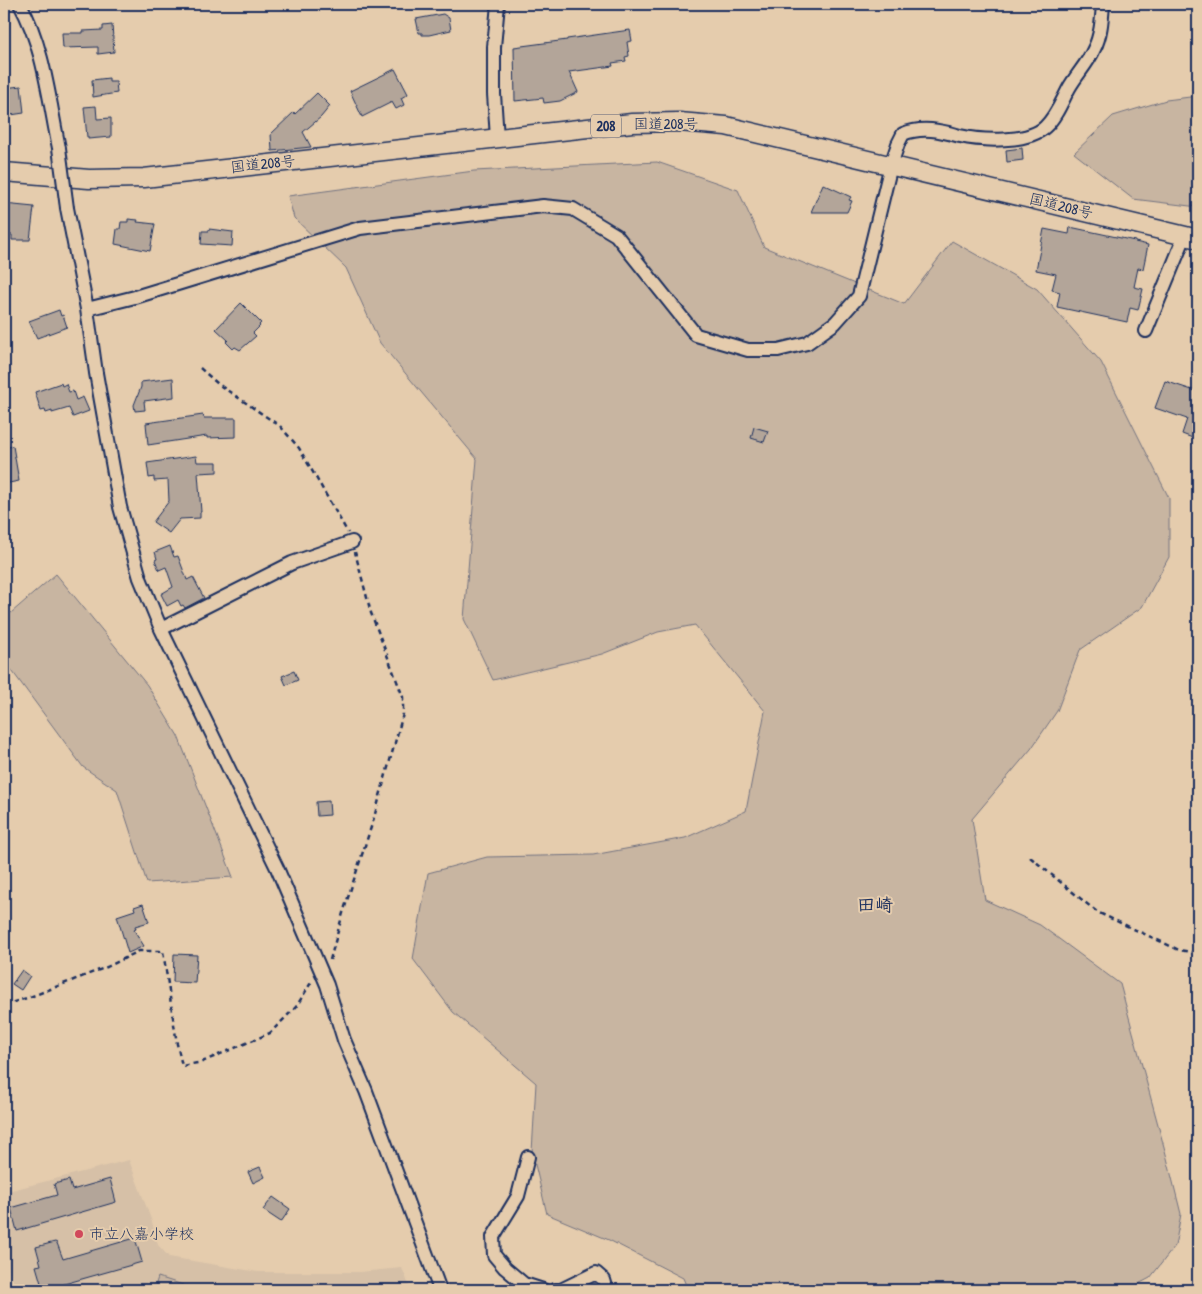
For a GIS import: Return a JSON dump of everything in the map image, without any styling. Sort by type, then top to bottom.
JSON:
[{"type":"highway","name":"国道208号","points":[[4,172],[90,179],[144,178],[632,123],[678,122],[726,126],[1192,238]]},
{"type":"street","points":[[20,4],[29,20],[43,67],[67,208],[87,309],[120,507],[140,578],[161,629],[277,868],[327,985],[344,1040],[366,1091],[440,1290]]},
{"type":"street","points":[[497,138],[494,94],[494,47],[498,4]]},
{"type":"street","points":[[87,309],[135,297],[360,228],[543,206],[572,209],[616,235],[696,335],[748,350],[778,350],[807,342],[835,324],[859,296],[892,165],[898,144],[904,134],[911,130],[937,130],[970,138],[1013,139],[1033,135],[1045,127],[1055,115],[1078,72],[1096,47],[1102,20],[1103,4]]},
{"type":"street","points":[[1146,331],[1192,238]]},
{"type":"street","points":[[161,629],[292,564],[352,542]]},
{"type":"street","points":[[528,1157],[518,1196],[493,1237],[494,1255],[505,1268],[524,1284],[543,1290]]},
{"type":"street","points":[[554,1290],[561,1290],[596,1273],[604,1280],[607,1290]]},
{"type":"path","points":[[4,1005],[30,997],[106,967],[139,951],[163,951],[182,1066],[202,1062],[270,1033],[296,1007],[322,975],[373,821],[403,714],[403,697],[371,613],[352,542],[299,448],[280,426],[218,384],[200,368]]},
{"type":"path","points":[[1030,857],[1097,912],[1179,950],[1198,953]]},
{"type":"shaded area","points":[[1198,96],[1198,207],[1133,199],[1074,153],[1113,116],[1166,100]]},
{"type":"shaded area","points":[[657,162],[738,190],[764,247],[904,304],[952,241],[1037,289],[1101,362],[1169,498],[1169,557],[1142,607],[1080,650],[1057,711],[1031,749],[972,819],[985,900],[1040,925],[1120,984],[1181,1214],[1175,1246],[1150,1278],[1127,1290],[688,1290],[683,1278],[609,1240],[547,1214],[532,1152],[536,1083],[453,1012],[413,959],[428,873],[487,857],[593,855],[685,838],[746,811],[765,711],[695,625],[658,632],[602,654],[493,680],[464,619],[477,459],[380,343],[346,268],[294,218],[288,196],[474,171]]},
{"type":"shaded area","points":[[56,574],[147,685],[178,736],[233,877],[147,883],[117,790],[83,767],[4,660],[4,619]]},
{"type":"shaded area","name":"市立八嘉小学校","points":[[129,1160],[152,1222],[158,1245],[169,1257],[258,1272],[359,1272],[402,1268],[411,1290],[16,1290],[4,1253],[4,1192]]},
{"type":"shaded area","points":[[158,1277],[183,1285],[209,1290],[154,1290]]},
{"type":"building","points":[[443,14],[449,18],[451,30],[429,35],[419,33],[416,19]]},
{"type":"building","points":[[112,25],[114,52],[98,54],[98,47],[63,48],[62,33],[83,33],[83,31],[103,30],[103,26]]},
{"type":"building","points":[[630,30],[632,41],[627,42],[629,56],[625,57],[626,61],[612,63],[613,66],[569,72],[578,92],[560,101],[544,103],[543,98],[515,101],[514,47]]},
{"type":"building","points":[[395,69],[408,94],[401,98],[404,105],[396,109],[392,102],[362,117],[350,91]]},
{"type":"building","points":[[109,78],[109,82],[116,82],[117,93],[93,97],[92,80]]},
{"type":"building","points":[[21,86],[24,113],[4,116],[4,88]]},
{"type":"building","points":[[317,93],[330,106],[321,117],[303,132],[311,147],[272,151],[271,134]]},
{"type":"building","points":[[96,106],[97,119],[111,118],[111,137],[88,139],[87,137],[84,107]]},
{"type":"building","points":[[1022,148],[1023,160],[1007,162],[1006,150]]},
{"type":"building","points":[[823,184],[851,197],[849,200],[852,201],[847,212],[811,212]]},
{"type":"building","points":[[4,204],[34,207],[30,240],[12,240],[12,235],[4,235]]},
{"type":"building","points":[[128,219],[155,224],[150,251],[115,244],[117,229],[120,229],[121,222],[128,222]]},
{"type":"building","points":[[1070,227],[1148,245],[1143,269],[1138,268],[1134,287],[1143,289],[1138,310],[1130,308],[1127,322],[1057,307],[1060,292],[1052,290],[1056,274],[1036,270],[1044,229],[1069,234]]},
{"type":"building","points":[[209,229],[233,232],[232,246],[201,244],[202,231],[209,231]]},
{"type":"building","points":[[241,303],[261,323],[253,333],[256,336],[240,350],[235,347],[233,349],[226,342],[228,340],[216,329]]},
{"type":"building","points":[[59,310],[67,327],[37,338],[29,321]]},
{"type":"building","points":[[173,378],[174,397],[144,401],[145,410],[135,411],[134,405],[141,382]]},
{"type":"building","points":[[1165,381],[1198,392],[1198,440],[1182,434],[1187,419],[1155,408]]},
{"type":"building","points":[[61,383],[62,386],[66,384],[69,392],[73,391],[76,400],[83,397],[89,411],[73,417],[69,408],[52,413],[52,411],[46,413],[45,410],[41,411],[35,392]]},
{"type":"building","points":[[203,415],[204,418],[236,418],[236,437],[207,438],[207,436],[148,445],[146,423]]},
{"type":"building","points":[[754,427],[768,431],[764,442],[751,438]]},
{"type":"building","points":[[13,446],[19,481],[4,484],[4,448]]},
{"type":"building","points":[[196,456],[197,462],[217,462],[217,472],[198,473],[200,518],[180,519],[169,533],[153,522],[169,501],[168,480],[154,481],[154,477],[149,478],[147,463]]},
{"type":"building","points":[[170,546],[174,557],[178,556],[187,580],[193,577],[204,598],[185,608],[183,605],[181,606],[178,600],[167,606],[161,594],[173,587],[166,567],[159,570],[155,560],[157,559],[155,552]]},
{"type":"building","points":[[294,671],[298,680],[286,685],[282,676]]},
{"type":"building","points":[[329,801],[330,815],[317,816],[316,802]]},
{"type":"building","points":[[143,904],[149,922],[135,926],[136,929],[134,930],[144,946],[128,953],[117,916],[135,910],[134,907]]},
{"type":"building","points":[[174,954],[197,955],[195,983],[173,982]]},
{"type":"building","points":[[22,970],[30,976],[21,990],[12,984]]},
{"type":"building","points":[[260,1167],[265,1177],[253,1183],[248,1172]]},
{"type":"building","points":[[110,1179],[116,1202],[17,1231],[11,1208],[57,1195],[54,1184],[69,1180],[72,1190]]},
{"type":"building","points":[[273,1197],[290,1209],[281,1222],[263,1210]]},
{"type":"building","points":[[135,1238],[142,1262],[43,1290],[36,1266],[41,1265],[36,1247],[55,1242],[63,1259]]},
{"type":"place","name":"市立八嘉小学校","points":[[79,1234]]},
{"type":"district","name":"田崎","points":[[875,905]]}]
